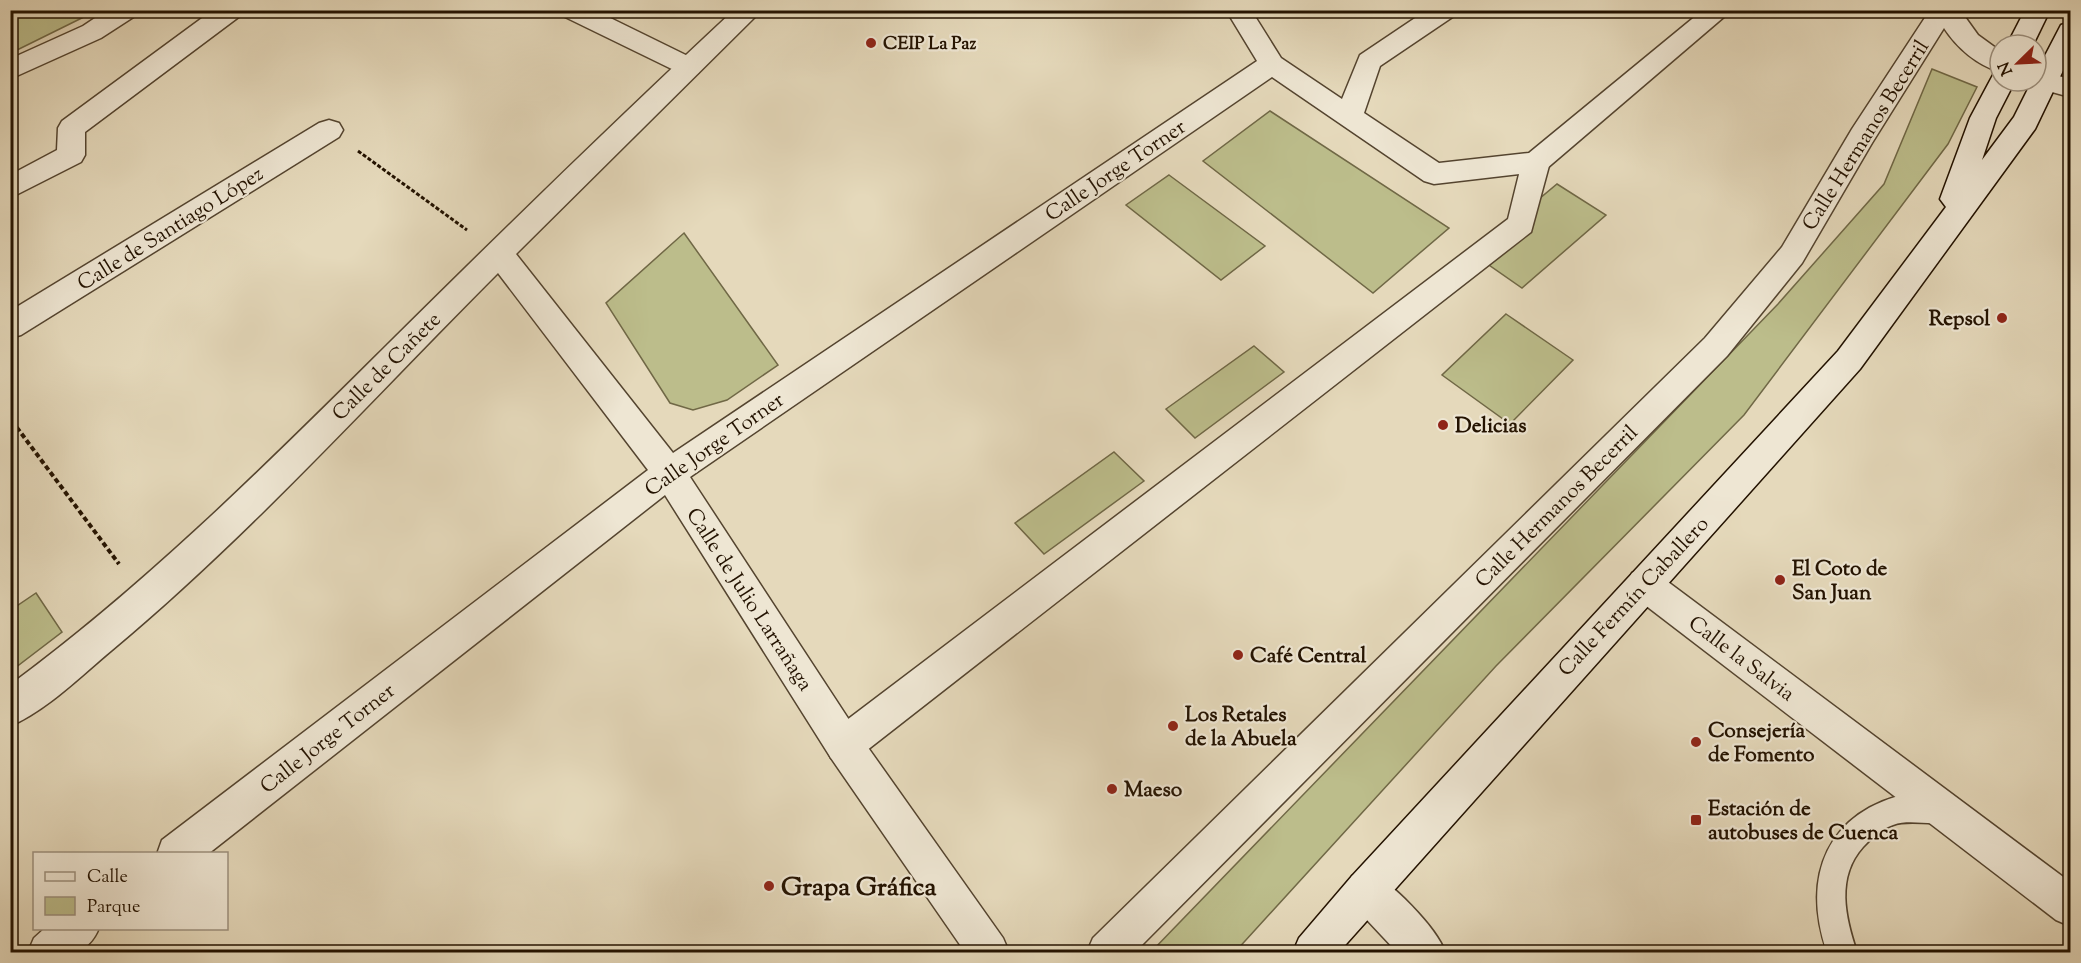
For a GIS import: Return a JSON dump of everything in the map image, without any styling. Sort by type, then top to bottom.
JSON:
[{"type":"street","points":[[10,70],[92,32],[126,10]]},
{"type":"street","points":[[10,188],[71,156],[72,128],[231,10]]},
{"type":"street","points":[[572,10],[689,67]]},
{"type":"street","name":"Calle de Cañete","points":[[10,708],[144,598],[279,474],[499,253],[750,10]]},
{"type":"street","points":[[1238,10],[1272,64],[1434,174],[1536,162],[1720,10]]},
{"type":"street","points":[[1349,116],[1369,61],[1445,10]]},
{"type":"street","name":"Calle Hermanos Becerril","points":[[1107,952],[1716,347],[1792,255],[1862,136],[1942,10]]},
{"type":"street","name":"Calle Hermanos Becerril","points":[[1947,10],[1956,27],[1969,42],[1988,55]]},
{"type":"street","points":[[2026,33],[2038,10]]},
{"type":"street","points":[[1943,232],[2025,122],[2050,83],[2070,31]]},
{"type":"street","name":"Calle Jorge Torner","points":[[179,852],[669,473],[1272,64]]},
{"type":"street","points":[[1943,232],[1983,118],[1996,93]]},
{"type":"street","name":"Calle de Santiago López","points":[[10,326],[329,130]]},
{"type":"street","points":[[844,745],[1521,224],[1536,162]]},
{"type":"street","name":"Calle Fermín Caballero","points":[[1313,952],[1366,890],[1849,360],[1943,232]]},
{"type":"street","name":"Calle de Julio Larrañaga","points":[[499,253],[669,473],[844,745],[989,952]]},
{"type":"street","name":"Calle la Salvia","points":[[1644,584],[2070,906]]},
{"type":"street","points":[[1366,890],[1425,952]]},
{"type":"street","points":[[48,952],[76,930]]},
{"type":"lane","points":[[1842,952],[1831,912],[1833,871],[1848,839],[1875,817],[1910,807],[1942,810]]},
{"type":"path","points":[[329,130],[499,253]]},
{"type":"path","points":[[10,418],[144,598]]},
{"type":"green space","points":[[11,10],[96,11],[11,53]]},
{"type":"green space","points":[[1932,69],[1977,87],[1948,144],[1744,415],[1496,666],[1235,952],[1151,952],[1778,304],[1884,184]]},
{"type":"green space","points":[[1270,111],[1449,228],[1373,293],[1203,161]]},
{"type":"green space","points":[[1169,175],[1265,246],[1221,280],[1126,205]]},
{"type":"green space","points":[[1557,184],[1606,215],[1522,288],[1473,254]]},
{"type":"green space","points":[[684,233],[778,365],[727,400],[693,410],[670,403],[606,303]]},
{"type":"green space","points":[[1506,314],[1573,360],[1510,424],[1442,375]]},
{"type":"green space","points":[[1254,346],[1284,372],[1195,438],[1166,409]]},
{"type":"green space","points":[[1114,452],[1144,481],[1044,554],[1015,523]]},
{"type":"green space","points":[[36,593],[62,632],[11,671],[11,610]]},
{"type":"place","name":"CEIP La Paz","points":[[871,43]]},
{"type":"place","name":"Repsol","points":[[2002,318]]},
{"type":"place","name":"Delicias","points":[[1443,425]]},
{"type":"place","name":"El Coto de San Juan","points":[[1780,580]]},
{"type":"place","name":"Café Central","points":[[1238,655]]},
{"type":"place","name":"Los Retales de la Abuela","points":[[1173,726]]},
{"type":"place","name":"Consejería de Fomento","points":[[1696,742]]},
{"type":"place","name":"Maeso","points":[[1112,789]]},
{"type":"place","name":"Estación de autobuses de Cuenca","points":[[1696,820]]},
{"type":"place","name":"Grapa Gráfica","points":[[769,886]]}]
